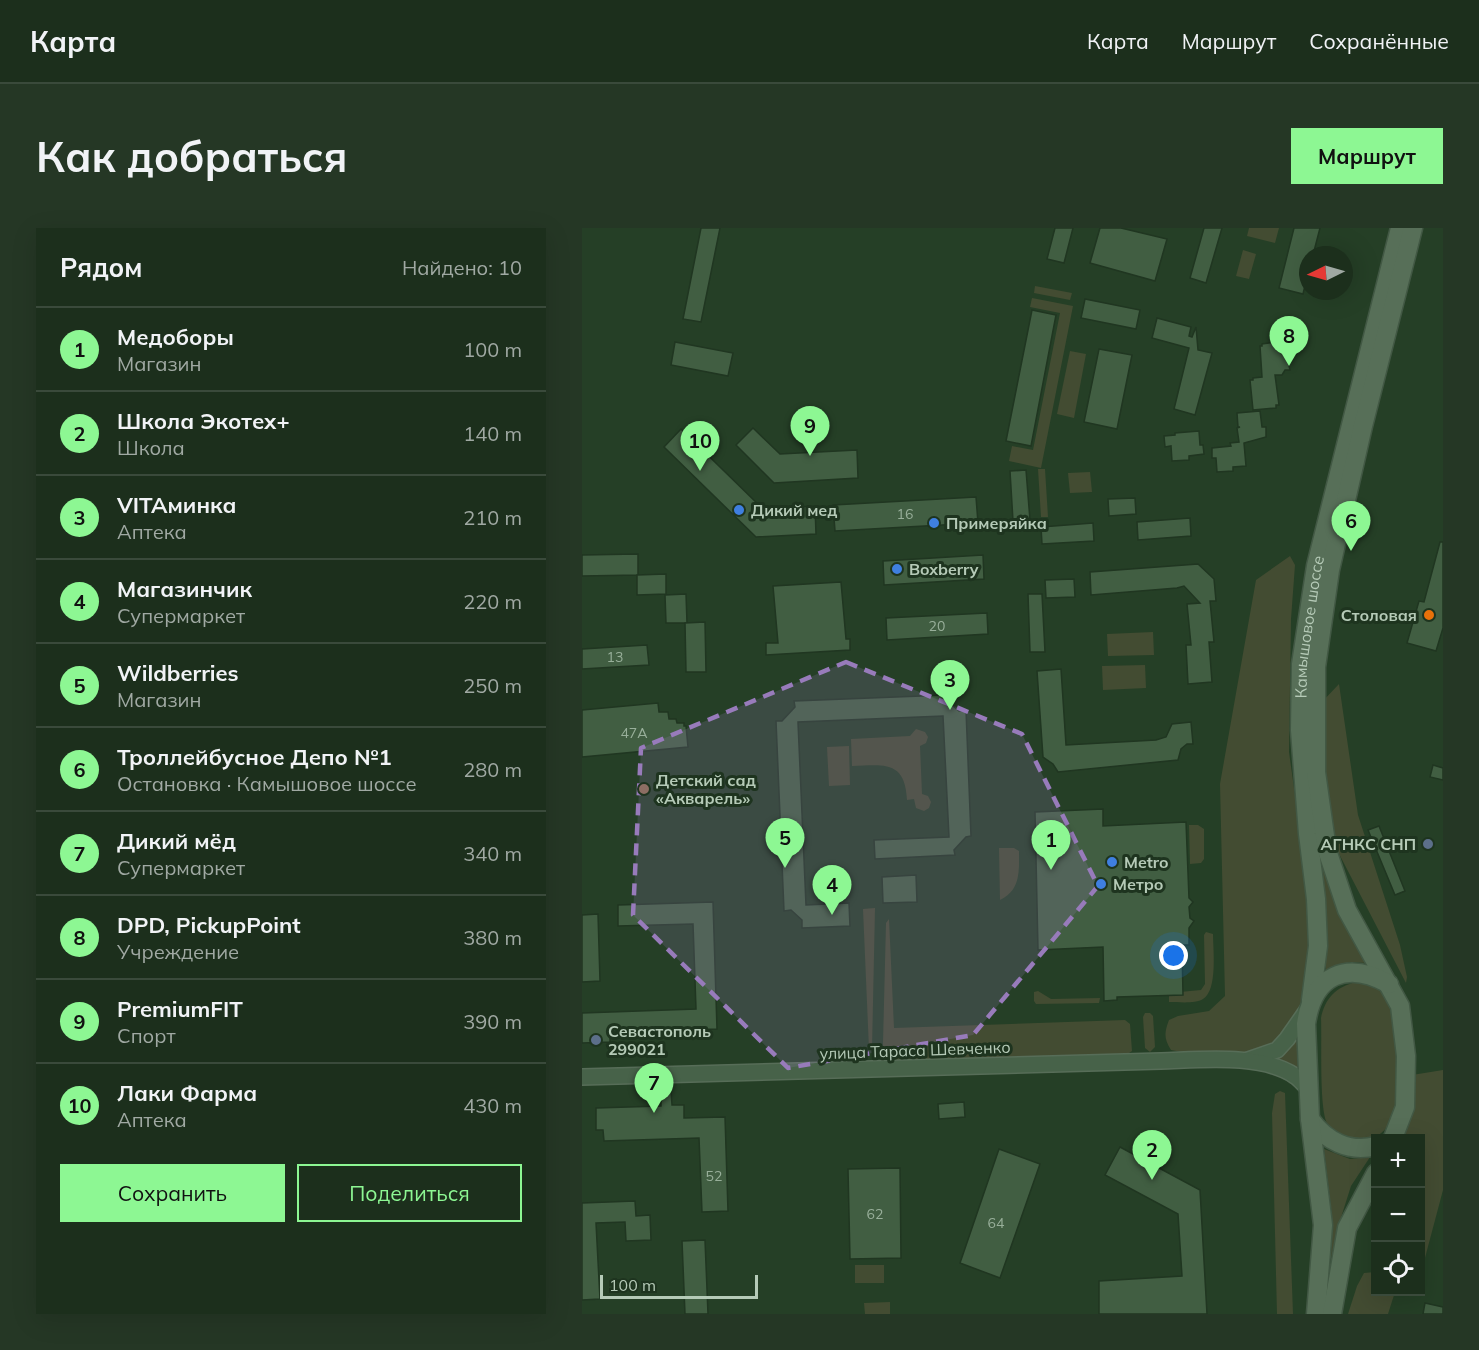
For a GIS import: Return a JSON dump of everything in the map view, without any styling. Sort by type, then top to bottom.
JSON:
[{"type":"main road","name":"Камышовое шоссе","points":[[1316,1314],[1323,1225],[1310,1119],[1306,1024],[1318,946],[1316,899],[1308,834],[1300,730],[1301,664],[1316,566],[1400,228]]},
{"type":"main road","name":"Камышовое шоссе","points":[[1394,1134],[1405,1107],[1406,1056],[1400,1006],[1347,910],[1327,850],[1316,772],[1316,667],[1330,570],[1363,426],[1413,228]]},
{"type":"main road","points":[[1310,1005],[1328,979],[1341,973],[1354,971],[1365,973],[1389,984]]},
{"type":"main road","name":"улица Тараса Шевченко","points":[[1248,1060],[1277,1050],[1310,1005]]},
{"type":"main road","name":"улица Тараса Шевченко","points":[[582,1077],[1248,1060],[1280,1069],[1294,1076],[1308,1089]]},
{"type":"main road","points":[[1310,1119],[1327,1138],[1339,1144],[1351,1148],[1371,1147]]},
{"type":"main road","points":[[1332,1314],[1347,1228],[1371,1182]]},
{"type":"highlighted area","points":[[846,662],[1022,734],[1098,886],[973,1035],[788,1068],[633,915],[641,748]]},
{"type":"green space","points":[[1249,228],[1279,228],[1275,243],[1247,236]]},
{"type":"green space","points":[[1243,250],[1256,254],[1249,279],[1236,276]]},
{"type":"green space","points":[[1035,286],[1072,293],[1070,300],[1034,293]]},
{"type":"green space","points":[[1032,298],[1073,306],[1041,468],[1009,461],[1012,446],[1033,450],[1060,313],[1030,307]]},
{"type":"green space","points":[[1070,351],[1086,354],[1074,418],[1057,414]]},
{"type":"green space","points":[[1038,469],[1045,469],[1048,517],[1041,517]]},
{"type":"green space","points":[[1090,472],[1092,492],[1070,493],[1068,473]]},
{"type":"green space","points":[[1290,556],[1295,565],[1291,619],[1289,752],[1312,917],[1308,987],[1290,1030],[1280,1040],[1254,1054],[1186,1053],[1171,1050],[1166,1036],[1169,1020],[1178,1016],[1209,1011],[1225,996],[1220,784],[1256,580]]},
{"type":"green space","points":[[1153,632],[1154,655],[1108,656],[1107,634]]},
{"type":"green space","points":[[1145,665],[1146,688],[1103,690],[1102,666]]},
{"type":"green space","points":[[1339,684],[1358,815],[1400,945],[1407,977],[1406,983],[1336,848],[1323,789],[1321,703]]},
{"type":"green space","points":[[916,729],[925,732],[928,737],[926,743],[920,746],[922,794],[928,796],[931,802],[929,808],[924,811],[916,808],[914,799],[907,800],[902,778],[897,771],[874,765],[852,766],[851,739],[910,736]]},
{"type":"green space","points":[[849,746],[850,785],[829,786],[827,747]]},
{"type":"green space","points":[[1189,825],[1198,825],[1204,829],[1204,859],[1201,863],[1190,864]]},
{"type":"green space","points":[[1316,846],[1368,963],[1350,962],[1326,971],[1325,920]]},
{"type":"green space","points":[[999,848],[1014,848],[1019,851],[1019,873],[1015,885],[1007,896],[1000,900]]},
{"type":"green space","points":[[875,908],[872,1049],[869,1049],[863,909]]},
{"type":"green space","points":[[889,919],[894,1028],[1125,1020],[1130,1024],[1132,1051],[1126,1055],[893,1066],[883,1055],[886,923]]},
{"type":"green space","points":[[1206,932],[1213,934],[1214,949],[1213,978],[1208,994],[1196,1002],[1169,1002],[1169,993],[1201,990],[1205,984],[1204,935]]},
{"type":"green space","points":[[1356,982],[1372,985],[1383,992],[1390,1001],[1397,1026],[1397,1108],[1383,1132],[1371,1134],[1371,1138],[1362,1140],[1342,1136],[1334,1131],[1324,1115],[1321,1018],[1332,994]]},
{"type":"green space","points":[[1038,991],[1051,999],[1100,998],[1099,1003],[1036,1004],[1034,992]]},
{"type":"green space","points":[[1145,1013],[1153,1016],[1155,1047],[1150,1052],[1145,1048],[1143,1017]]},
{"type":"green space","points":[[1300,1035],[1301,1077],[1268,1057],[1283,1049]]},
{"type":"green space","points":[[1443,1070],[1443,1190],[1425,1258],[1425,1134],[1401,1134],[1412,1075]]},
{"type":"green space","points":[[1280,1091],[1285,1093],[1293,1314],[1277,1314],[1272,1113],[1275,1094]]},
{"type":"green space","points":[[1324,1149],[1350,1159],[1370,1157],[1351,1186],[1331,1259],[1332,1216]]},
{"type":"green space","points":[[855,1265],[884,1265],[884,1283],[855,1283]]},
{"type":"green space","points":[[1371,1272],[1371,1296],[1394,1296],[1388,1314],[1348,1314],[1364,1273]]},
{"type":"green space","points":[[890,1302],[890,1314],[865,1314],[864,1303]]},
{"type":"building","points":[[701,228],[720,228],[701,322],[683,319]]},
{"type":"building","points":[[1055,228],[1073,228],[1064,263],[1047,259]]},
{"type":"building","points":[[1100,228],[1121,228],[1167,239],[1155,281],[1090,263]]},
{"type":"building","points":[[1204,228],[1222,228],[1206,283],[1190,278]]},
{"type":"building","points":[[1294,228],[1320,228],[1315,246],[1299,246],[1299,293],[1279,288]]},
{"type":"building","points":[[1085,299],[1140,310],[1136,329],[1081,318]]},
{"type":"building","points":[[1032,310],[1056,315],[1031,446],[1006,441]]},
{"type":"building","points":[[1157,318],[1191,327],[1189,336],[1192,337],[1196,327],[1198,350],[1212,353],[1195,415],[1174,409],[1189,348],[1152,338]]},
{"type":"building","points":[[1283,341],[1290,370],[1285,370],[1282,375],[1275,375],[1279,405],[1276,405],[1276,408],[1253,410],[1250,380],[1262,377],[1260,346]]},
{"type":"building","points":[[675,342],[733,353],[728,376],[671,365]]},
{"type":"building","points":[[1099,349],[1132,355],[1117,429],[1084,422]]},
{"type":"building","points":[[1260,411],[1262,427],[1266,427],[1266,437],[1244,443],[1246,466],[1233,467],[1233,471],[1217,472],[1216,458],[1212,458],[1212,448],[1231,446],[1230,443],[1239,442],[1237,428],[1240,427],[1238,427],[1237,413]]},
{"type":"building","points":[[753,428],[780,454],[857,450],[858,478],[774,483],[736,445]]},
{"type":"building","points":[[681,429],[763,509],[815,506],[816,534],[756,537],[664,447]]},
{"type":"building","points":[[1199,431],[1200,445],[1203,445],[1204,454],[1189,456],[1189,460],[1172,461],[1171,446],[1165,447],[1164,436]]},
{"type":"building","points":[[1026,470],[1030,520],[1013,521],[1010,471]]},
{"type":"building","points":[[976,497],[978,523],[835,531],[833,505]]},
{"type":"building","points":[[1135,498],[1136,514],[1109,516],[1108,499]]},
{"type":"building","points":[[1190,518],[1191,536],[1138,540],[1137,522]]},
{"type":"building","points":[[1093,523],[1094,541],[1042,544],[1041,527]]},
{"type":"building","points":[[1440,542],[1443,542],[1443,628],[1436,651],[1407,643],[1419,601],[1424,602]]},
{"type":"building","points":[[638,554],[638,575],[582,576],[582,555]]},
{"type":"building","points":[[983,555],[984,579],[884,585],[883,561]]},
{"type":"building","points":[[1198,564],[1214,579],[1216,601],[1210,601],[1214,642],[1209,642],[1212,682],[1188,684],[1186,645],[1191,645],[1187,604],[1200,603],[1184,586],[1091,595],[1090,572]]},
{"type":"building","points":[[666,574],[666,594],[637,595],[637,575]]},
{"type":"building","points":[[1074,579],[1075,597],[1046,598],[1045,580]]},
{"type":"building","points":[[841,582],[846,639],[850,639],[850,650],[766,655],[766,643],[778,643],[773,586]]},
{"type":"building","points":[[686,594],[687,623],[666,623],[665,595]]},
{"type":"building","points":[[1028,594],[1042,594],[1045,652],[1030,652]]},
{"type":"building","points":[[987,613],[988,634],[887,640],[886,618]]},
{"type":"building","points":[[705,622],[706,672],[686,672],[685,623]]},
{"type":"building","points":[[647,645],[649,665],[582,669],[582,649]]},
{"type":"building","points":[[1061,669],[1066,745],[1156,740],[1166,737],[1172,724],[1191,722],[1193,744],[1187,744],[1181,749],[1178,760],[1058,772],[1053,764],[1043,757],[1037,671]]},
{"type":"building","points":[[947,695],[947,701],[959,711],[966,710],[971,836],[966,837],[954,850],[955,855],[875,859],[874,840],[949,837],[943,716],[798,722],[806,905],[849,903],[850,926],[802,928],[802,920],[791,910],[784,911],[776,721],[782,721],[795,707],[794,701]]},
{"type":"building","points":[[658,703],[659,712],[668,712],[669,719],[676,719],[677,723],[684,723],[688,747],[582,757],[582,710]]},
{"type":"building","points":[[1433,765],[1443,768],[1443,780],[1430,777]]},
{"type":"building","name":"Metro","points":[[1103,809],[1103,826],[1186,822],[1189,898],[1193,902],[1189,907],[1190,918],[1194,921],[1189,928],[1189,945],[1182,945],[1183,995],[1117,997],[1117,1000],[1104,1001],[1103,947],[1038,950],[1035,812]]},
{"type":"building","points":[[1379,826],[1405,891],[1395,895],[1368,830]]},
{"type":"building","points":[[916,875],[917,902],[883,903],[882,877]]},
{"type":"building","points":[[713,902],[717,1029],[610,1032],[610,1042],[582,1043],[582,1013],[696,1009],[693,924],[618,926],[618,905]]},
{"type":"building","points":[[598,914],[600,981],[582,982],[582,915]]},
{"type":"building","points":[[661,1090],[671,1090],[672,1105],[684,1105],[684,1118],[725,1117],[728,1211],[702,1212],[699,1138],[604,1141],[603,1130],[596,1130],[596,1108],[661,1106]]},
{"type":"building","points":[[964,1102],[965,1117],[939,1119],[938,1104]]},
{"type":"building","points":[[1120,1147],[1200,1190],[1207,1314],[1099,1314],[1099,1281],[1182,1276],[1178,1214],[1105,1175]]},
{"type":"building","points":[[999,1149],[1040,1164],[1000,1278],[960,1263]]},
{"type":"building","points":[[900,1168],[901,1258],[850,1259],[848,1169]]},
{"type":"building","points":[[635,1201],[636,1216],[650,1215],[651,1240],[626,1241],[625,1222],[596,1223],[600,1299],[582,1300],[582,1203]]},
{"type":"building","points":[[705,1240],[708,1314],[685,1314],[682,1241]]},
{"type":"building","points":[[1425,1303],[1443,1307],[1443,1314],[1423,1314]]},
{"type":"place","name":"DPD, PickupPoint","points":[[1289,366]]},
{"type":"place","name":"PremiumFIT","points":[[810,456]]},
{"type":"place","name":"Лаки Фарма","points":[[700,471]]},
{"type":"place","name":"Дикий мед","points":[[739,510]]},
{"type":"place","name":"Примеряйка","points":[[934,523]]},
{"type":"place","name":"Троллейбусное Депо №1","points":[[1351,551]]},
{"type":"place","name":"Boxberry","points":[[897,569]]},
{"type":"place","name":"Столовая","points":[[1429,615]]},
{"type":"place","name":"VITAминка","points":[[950,710]]},
{"type":"place","name":"Детский сад «Акварель»","points":[[644,789]]},
{"type":"place","name":"АГНКС СНП","points":[[1428,844]]},
{"type":"place","name":"Metro","points":[[1112,862]]},
{"type":"place","name":"Wildberries","points":[[785,868]]},
{"type":"place","name":"Медоборы","points":[[1051,870]]},
{"type":"place","name":"Метро","points":[[1101,884]]},
{"type":"place","name":"Магазинчик","points":[[832,915]]},
{"type":"place","name":"Севастополь 299021","points":[[596,1040]]},
{"type":"place","name":"Дикий мёд","points":[[654,1113]]},
{"type":"place","name":"Школа Экотех+","points":[[1152,1180]]}]
